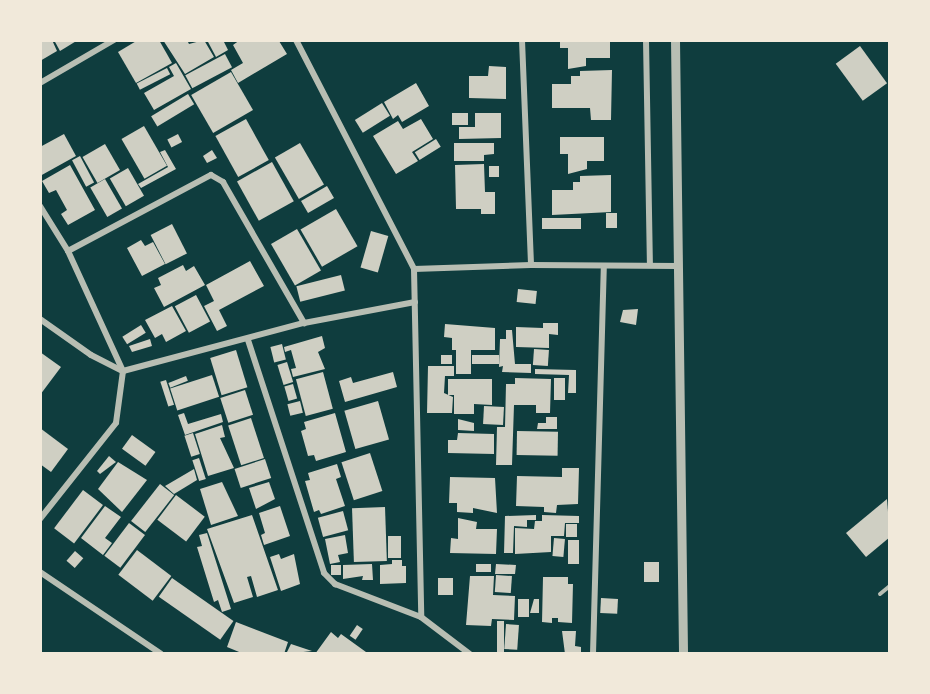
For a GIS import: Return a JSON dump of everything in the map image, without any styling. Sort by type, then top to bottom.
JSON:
[{"type":"street","points":[[40,82],[114,40]]},
{"type":"street","points":[[296,40],[414,269],[421,617]]},
{"type":"street","points":[[646,40],[650,265]]},
{"type":"street","points":[[675,40],[683,654]]},
{"type":"street","points":[[521,42],[531,265]]},
{"type":"street","points":[[68,251],[210,175],[223,182],[304,323]]},
{"type":"street","points":[[40,206],[68,251],[123,371],[116,423],[40,519]]},
{"type":"street","points":[[414,269],[531,265],[678,266]]},
{"type":"street","points":[[593,654],[604,266]]},
{"type":"street","points":[[40,319],[91,355],[123,371],[248,340],[304,323],[415,302]]},
{"type":"street","points":[[248,340],[324,573],[335,584],[421,617],[470,654]]},
{"type":"street","points":[[40,572],[161,654]]},
{"type":"lane","points":[[880,594],[890,586]]},
{"type":"building","points":[[40,40],[52,40],[57,51],[40,61]]},
{"type":"building","points":[[54,40],[78,40],[60,51]]},
{"type":"building","points":[[138,40],[159,40],[172,63],[136,83],[118,52]]},
{"type":"building","points":[[163,40],[187,40],[189,44],[204,40],[214,57],[185,74]]},
{"type":"building","points":[[207,40],[223,40],[228,50],[216,57]]},
{"type":"building","points":[[240,40],[279,41],[287,54],[238,83],[231,70],[243,63],[233,45]]},
{"type":"building","points":[[560,40],[610,40],[610,58],[586,58],[586,66],[568,69],[568,48],[560,48]]},
{"type":"building","points":[[860,46],[887,83],[863,101],[836,64]]},
{"type":"building","points":[[225,54],[232,67],[192,88],[185,75]]},
{"type":"building","points":[[176,63],[191,89],[154,110],[144,93],[174,76],[169,67]]},
{"type":"building","points":[[489,66],[506,67],[506,99],[469,98],[469,76],[488,76]]},
{"type":"building","points":[[167,68],[170,74],[140,90],[137,83]]},
{"type":"building","points":[[612,70],[611,120],[591,120],[590,108],[552,108],[552,84],[571,84],[571,76],[580,76],[580,71]]},
{"type":"building","points":[[231,72],[253,110],[213,133],[191,95]]},
{"type":"building","points":[[416,83],[429,106],[402,122],[398,115],[393,119],[384,102]]},
{"type":"building","points":[[188,94],[194,104],[157,126],[151,116]]},
{"type":"building","points":[[382,103],[390,116],[363,133],[355,120]]},
{"type":"building","points":[[452,113],[468,113],[468,125],[452,125]]},
{"type":"building","points":[[475,113],[501,113],[501,138],[459,139],[459,127],[475,127]]},
{"type":"building","points":[[246,119],[269,160],[238,177],[215,136]]},
{"type":"building","points":[[421,119],[433,139],[412,152],[418,161],[396,174],[373,136],[398,121],[403,129]]},
{"type":"building","points":[[144,126],[167,166],[144,179],[121,139]]},
{"type":"building","points":[[64,134],[76,156],[40,176],[40,147]]},
{"type":"building","points":[[178,134],[182,142],[171,147],[167,139]]},
{"type":"building","points":[[560,137],[604,137],[604,161],[587,161],[587,169],[568,174],[568,154],[560,154]]},
{"type":"building","points":[[436,139],[441,147],[420,160],[415,152]]},
{"type":"building","points":[[300,143],[324,185],[299,199],[275,158]]},
{"type":"building","points":[[454,143],[494,143],[494,154],[484,155],[484,161],[454,161]]},
{"type":"building","points":[[105,144],[120,170],[97,183],[82,157]]},
{"type":"building","points":[[165,150],[176,169],[141,188],[138,184],[168,167],[160,152]]},
{"type":"building","points":[[212,150],[217,158],[207,163],[203,156]]},
{"type":"building","points":[[80,156],[94,182],[86,187],[72,160]]},
{"type":"building","points":[[272,162],[294,201],[259,221],[237,181]]},
{"type":"building","points":[[484,164],[485,192],[495,192],[495,214],[481,214],[481,209],[456,209],[455,165]]},
{"type":"building","points":[[70,165],[95,210],[68,225],[61,214],[67,210],[56,190],[49,193],[42,181]]},
{"type":"building","points":[[489,166],[499,166],[499,177],[489,177]]},
{"type":"building","points":[[128,168],[144,196],[126,206],[110,178]]},
{"type":"building","points":[[611,175],[611,212],[552,215],[552,190],[573,190],[573,182],[580,182],[580,176]]},
{"type":"building","points":[[105,179],[122,208],[107,217],[90,188]]},
{"type":"building","points":[[327,186],[334,198],[308,213],[301,201]]},
{"type":"building","points":[[336,209],[358,246],[322,267],[300,229]]},
{"type":"building","points":[[606,213],[617,213],[617,228],[606,228]]},
{"type":"building","points":[[542,218],[581,218],[581,229],[542,229]]},
{"type":"building","points":[[172,224],[187,253],[166,264],[151,235]]},
{"type":"building","points":[[297,229],[321,271],[295,286],[271,244]]},
{"type":"building","points":[[371,231],[388,236],[378,272],[361,268]]},
{"type":"building","points":[[141,240],[145,246],[153,242],[165,264],[142,276],[127,248]]},
{"type":"building","points":[[250,261],[264,286],[219,310],[227,326],[217,331],[204,306],[214,301],[206,285]]},
{"type":"building","points":[[183,265],[186,271],[194,266],[205,285],[164,307],[154,288],[161,285],[158,278]]},
{"type":"building","points":[[341,275],[345,291],[300,302],[296,286]]},
{"type":"building","points":[[518,289],[537,291],[536,304],[517,302]]},
{"type":"building","points":[[196,295],[210,321],[189,333],[175,306]]},
{"type":"building","points":[[172,306],[186,331],[166,342],[162,334],[155,338],[145,320]]},
{"type":"building","points":[[638,309],[636,325],[620,322],[623,310]]},
{"type":"building","points":[[543,323],[558,323],[558,335],[549,334],[549,348],[516,347],[516,327],[543,328]]},
{"type":"building","points":[[445,324],[495,328],[495,350],[471,350],[471,374],[456,374],[456,350],[452,350],[452,338],[444,337]]},
{"type":"building","points":[[141,325],[146,333],[127,344],[122,337]]},
{"type":"building","points":[[506,330],[512,330],[515,364],[531,364],[531,373],[502,372],[503,366],[499,367],[500,339],[506,339]]},
{"type":"building","points":[[322,336],[325,348],[318,352],[325,369],[293,377],[291,369],[296,368],[291,350],[285,352],[284,347]]},
{"type":"building","points":[[150,339],[152,346],[132,352],[129,346]]},
{"type":"building","points":[[282,344],[286,360],[274,362],[270,347]]},
{"type":"building","points":[[534,349],[549,350],[548,366],[533,365]]},
{"type":"building","points":[[236,350],[247,387],[222,395],[210,358]]},
{"type":"building","points":[[40,352],[61,367],[40,395]]},
{"type":"building","points":[[441,355],[452,355],[452,364],[441,364]]},
{"type":"building","points":[[472,355],[499,355],[499,364],[472,364]]},
{"type":"building","points":[[287,362],[293,382],[284,385],[277,365]]},
{"type":"building","points":[[428,366],[454,366],[454,376],[445,376],[444,393],[453,397],[452,413],[427,413]]},
{"type":"building","points":[[535,369],[576,370],[576,393],[568,393],[569,375],[535,374]]},
{"type":"building","points":[[323,372],[333,409],[306,416],[296,379]]},
{"type":"building","points":[[393,372],[397,387],[345,402],[339,381],[351,377],[353,383]]},
{"type":"building","points":[[212,375],[219,397],[177,410],[170,389]]},
{"type":"building","points":[[186,376],[188,381],[170,388],[168,383]]},
{"type":"building","points":[[515,378],[551,379],[550,413],[536,413],[536,405],[514,405],[512,465],[496,465],[497,427],[505,427],[506,384],[515,384]]},
{"type":"building","points":[[554,378],[565,378],[565,400],[554,400]]},
{"type":"building","points":[[448,379],[492,379],[492,405],[474,404],[474,414],[454,414],[454,395],[448,395]]},
{"type":"building","points":[[166,380],[174,405],[168,407],[160,382]]},
{"type":"building","points":[[293,384],[297,398],[288,401],[284,386]]},
{"type":"building","points":[[245,390],[253,415],[228,423],[220,398]]},
{"type":"building","points":[[300,401],[303,413],[290,416],[287,404]]},
{"type":"building","points":[[378,401],[389,439],[355,449],[344,411]]},
{"type":"building","points":[[484,406],[504,407],[503,425],[483,424]]},
{"type":"building","points":[[184,413],[188,424],[221,414],[223,422],[185,435],[178,415]]},
{"type":"building","points":[[335,413],[346,452],[316,461],[314,455],[308,456],[301,431],[306,429],[304,422]]},
{"type":"building","points":[[546,417],[557,417],[557,429],[537,429],[538,423],[546,423]]},
{"type":"building","points":[[251,418],[264,458],[241,465],[228,425]]},
{"type":"building","points":[[458,419],[474,423],[474,431],[458,430]]},
{"type":"building","points":[[222,425],[225,437],[220,438],[234,468],[208,476],[195,434]]},
{"type":"building","points":[[40,428],[68,449],[51,472],[40,464]]},
{"type":"building","points":[[517,431],[558,432],[558,456],[517,455]]},
{"type":"building","points":[[193,433],[200,454],[191,457],[184,436]]},
{"type":"building","points":[[458,433],[494,434],[494,454],[448,453],[448,440],[457,440]]},
{"type":"building","points":[[132,435],[155,452],[145,466],[122,449]]},
{"type":"building","points":[[370,453],[382,491],[354,500],[341,462]]},
{"type":"building","points":[[109,456],[116,462],[100,474],[97,471]]},
{"type":"building","points":[[199,458],[206,479],[199,481],[192,460]]},
{"type":"building","points":[[265,459],[271,478],[241,488],[235,469]]},
{"type":"building","points":[[118,462],[147,480],[122,512],[98,489]]},
{"type":"building","points":[[337,464],[341,477],[336,479],[345,506],[321,514],[319,510],[314,512],[305,481],[310,480],[308,473]]},
{"type":"building","points":[[562,468],[579,468],[578,504],[557,505],[556,513],[544,512],[544,507],[516,506],[517,476],[562,477]]},
{"type":"building","points":[[194,469],[197,480],[174,494],[165,486]]},
{"type":"building","points":[[450,477],[495,478],[497,513],[473,508],[473,513],[457,512],[457,503],[449,503]]},
{"type":"building","points":[[222,482],[238,516],[211,525],[200,489]]},
{"type":"building","points":[[269,482],[275,499],[256,509],[249,488]]},
{"type":"building","points":[[160,484],[174,495],[145,532],[131,521]]},
{"type":"building","points":[[83,490],[103,505],[74,543],[54,528]]},
{"type":"building","points":[[176,495],[205,517],[186,541],[157,520]]},
{"type":"building","points":[[887,499],[890,537],[866,557],[846,533]]},
{"type":"building","points":[[105,506],[121,517],[105,538],[112,543],[103,555],[81,538]]},
{"type":"building","points":[[280,506],[290,536],[264,545],[261,535],[265,533],[259,513]]},
{"type":"building","points":[[385,507],[387,561],[354,562],[352,508]]},
{"type":"building","points":[[343,511],[348,530],[323,537],[318,518]]},
{"type":"building","points":[[252,515],[278,590],[257,597],[251,576],[247,577],[253,597],[234,603],[207,529]]},
{"type":"building","points":[[536,515],[536,520],[527,520],[527,527],[514,526],[513,553],[504,553],[505,516]]},
{"type":"building","points":[[542,515],[579,516],[579,523],[565,523],[564,536],[551,536],[551,552],[515,554],[515,528],[534,529],[535,521],[542,521]]},
{"type":"building","points":[[458,518],[477,522],[476,529],[497,529],[496,554],[450,553],[451,538],[458,539]]},
{"type":"building","points":[[129,523],[145,535],[120,568],[104,556]]},
{"type":"building","points":[[566,524],[577,524],[577,537],[566,537]]},
{"type":"building","points":[[207,533],[231,609],[222,612],[218,600],[214,602],[197,547],[202,546],[199,535]]},
{"type":"building","points":[[345,535],[348,553],[338,555],[340,562],[330,564],[325,539]]},
{"type":"building","points":[[388,536],[401,536],[401,558],[388,558]]},
{"type":"building","points":[[554,538],[565,539],[563,557],[552,556]]},
{"type":"building","points":[[568,540],[579,540],[579,564],[568,564]]},
{"type":"building","points":[[137,550],[171,576],[153,601],[118,575]]},
{"type":"building","points":[[75,551],[83,558],[75,568],[66,561]]},
{"type":"building","points":[[279,554],[281,559],[294,554],[300,584],[281,591],[270,557]]},
{"type":"building","points":[[392,560],[402,560],[402,566],[406,566],[406,583],[380,584],[380,565],[392,564]]},
{"type":"building","points":[[644,562],[659,562],[659,582],[644,582]]},
{"type":"building","points":[[372,564],[373,580],[362,580],[363,576],[343,579],[343,565]]},
{"type":"building","points":[[476,564],[491,564],[491,572],[476,572]]},
{"type":"building","points":[[496,564],[516,565],[515,574],[495,574]]},
{"type":"building","points":[[331,565],[341,565],[341,575],[331,575]]},
{"type":"building","points":[[496,575],[512,576],[511,593],[495,592]]},
{"type":"building","points":[[470,576],[494,576],[493,595],[515,596],[514,620],[492,619],[491,626],[466,625]]},
{"type":"building","points":[[543,577],[568,577],[568,584],[573,584],[572,623],[558,622],[558,618],[552,618],[552,623],[542,622]]},
{"type":"building","points":[[172,578],[233,621],[220,640],[159,597]]},
{"type":"building","points":[[438,578],[453,578],[453,595],[438,595]]},
{"type":"building","points":[[601,598],[618,599],[617,614],[600,613]]},
{"type":"building","points":[[518,599],[529,599],[529,617],[518,617]]},
{"type":"building","points":[[534,599],[539,599],[539,613],[530,613]]},
{"type":"building","points":[[497,621],[504,621],[504,652],[497,652]]},
{"type":"building","points":[[236,622],[288,642],[284,654],[244,654],[227,647]]},
{"type":"building","points":[[506,624],[519,625],[517,650],[504,649]]},
{"type":"building","points":[[357,625],[363,629],[356,640],[350,636]]},
{"type":"building","points":[[562,631],[576,631],[575,646],[581,647],[581,654],[565,654]]},
{"type":"building","points":[[331,632],[338,638],[341,634],[366,652],[315,654]]},
{"type":"building","points":[[291,644],[312,651],[286,654]]}]
